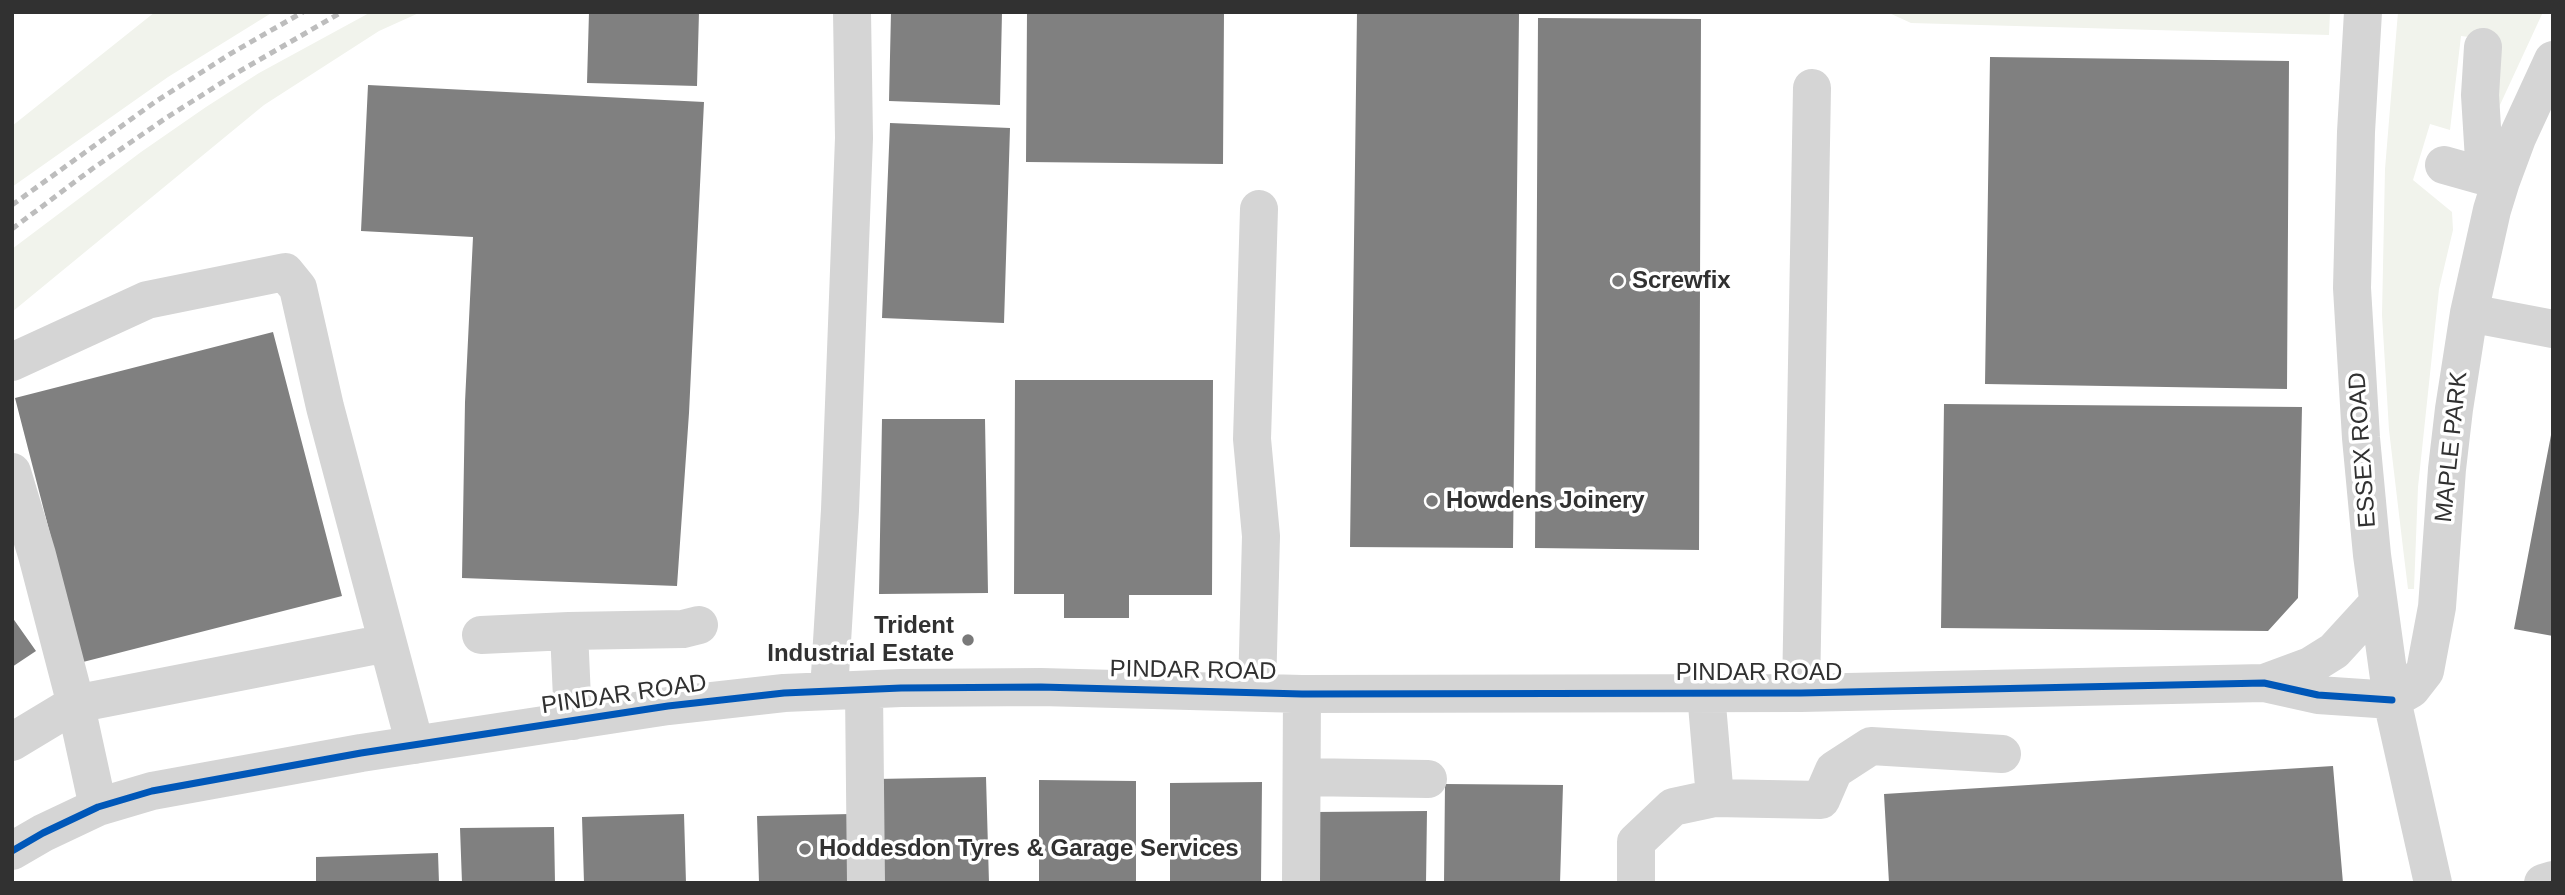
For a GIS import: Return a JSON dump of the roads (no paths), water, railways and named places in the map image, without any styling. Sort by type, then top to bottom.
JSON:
[{"type":"street","points":[[852,12],[854,138],[841,488],[846,691],[866,883]]},
{"type":"street","name":"ESSEX ROAD","points":[[2363,12],[2356,132],[2352,288],[2361,438],[2378,603],[2392,700],[2433,883]]},
{"type":"street","points":[[2444,165],[2493,178],[2480,95],[2483,47]]},
{"type":"street","name":"MAPLE PARK","points":[[2392,700],[2412,690],[2425,671],[2434,633],[2452,421],[2469,313],[2492,210],[2493,178],[2517,138],[2553,60]]},
{"type":"street","points":[[1801,693],[1812,88]]},
{"type":"street","points":[[1257,691],[1261,536],[1252,439],[1259,209]]},
{"type":"street","points":[[12,362],[147,300],[285,272],[298,288],[325,407],[415,745]]},
{"type":"street","points":[[2469,313],[2553,329]]},
{"type":"street","points":[[12,472],[37,555],[98,807]]},
{"type":"street","name":"PINDAR ROAD","points":[[2264,683],[2310,666],[2334,651],[2378,603]]},
{"type":"street","points":[[481,635],[683,629],[699,625]]},
{"type":"street","points":[[569,631],[573,721]]},
{"type":"street","points":[[12,741],[75,704],[387,643]]},
{"type":"street","name":"PINDAR ROAD","points":[[12,851],[98,807],[152,791],[415,745],[668,706],[784,693],[1041,687],[1302,694],[1801,693],[2264,683],[2318,695],[2392,700]]},
{"type":"street","points":[[1706,693],[1715,798]]},
{"type":"street","points":[[1301,883],[1302,694]]},
{"type":"street","points":[[1636,883],[1636,842],[1673,807],[1715,798],[1822,800],[1834,770],[1871,746],[2002,754]]},
{"type":"street","points":[[1302,777],[1428,779]]},
{"type":"street","points":[[2543,883],[2553,880]]},
{"type":"railway","points":[[12,205],[155,102],[303,12]]},
{"type":"railway","points":[[12,229],[166,118],[342,12]]},
{"type":"place","name":"Screwfix","points":[[1618,281]]},
{"type":"place","name":"Howdens Joinery","points":[[1432,501]]},
{"type":"place","name":"Trident Industrial Estate","points":[[968,640]]},
{"type":"place","name":"Hoddesdon Tyres & Garage Services","points":[[805,849]]}]
